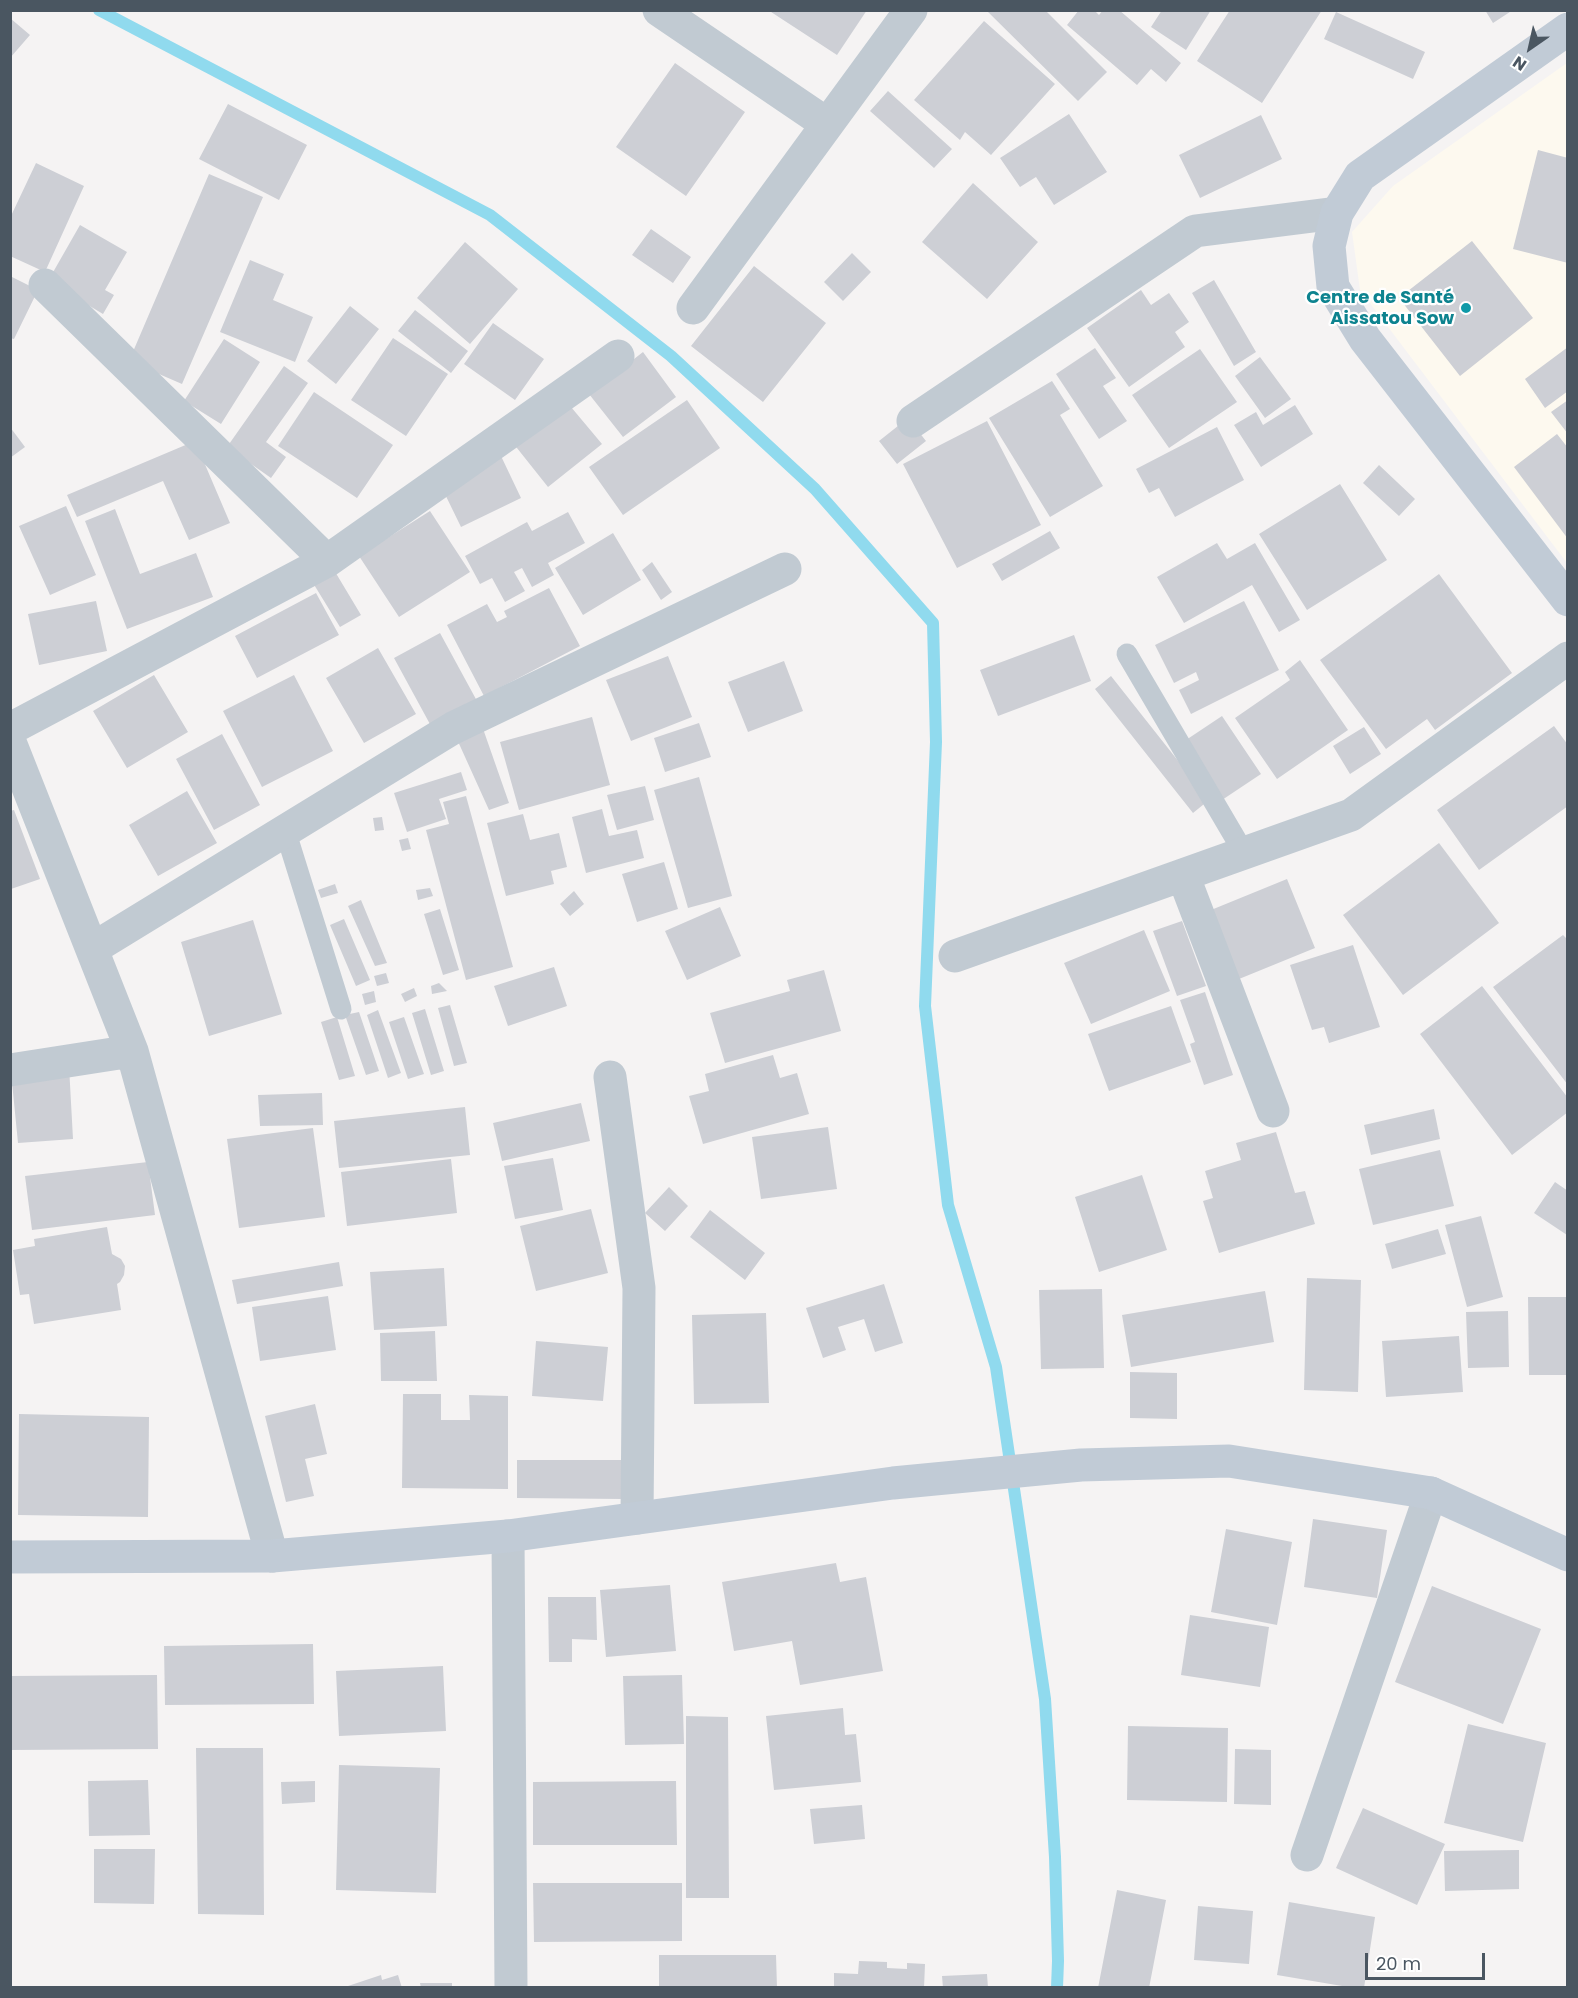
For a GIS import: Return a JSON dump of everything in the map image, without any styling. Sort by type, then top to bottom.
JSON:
[{"type":"street","points":[[659,10],[827,124]]},
{"type":"street","points":[[693,308],[911,10]]},
{"type":"street","points":[[1568,29],[1360,176],[1337,213],[1329,246],[1333,287],[1365,339],[1568,600]]},
{"type":"street","points":[[913,421],[1195,231],[1337,213]]},
{"type":"street","points":[[45,285],[327,561]]},
{"type":"street","points":[[10,729],[327,561],[618,356]]},
{"type":"street","points":[[92,949],[453,728],[785,569]]},
{"type":"street","points":[[955,956],[1351,815],[1568,658]]},
{"type":"street","points":[[10,742],[132,1051],[272,1556]]},
{"type":"street","points":[[1184,874],[1273,1111]]},
{"type":"street","points":[[10,1070],[132,1051]]},
{"type":"street","points":[[610,1077],[639,1288],[637,1518]]},
{"type":"street","points":[[10,1557],[272,1556],[507,1536],[893,1483],[1082,1465],[1229,1461],[1431,1493],[1568,1555]]},
{"type":"street","points":[[1307,1855],[1431,1493]]},
{"type":"street","points":[[507,1536],[511,1988]]},
{"type":"lane","points":[[1127,654],[1244,853]]},
{"type":"lane","points":[[285,830],[341,1009]]},
{"type":"shaded area","points":[[1567,63],[1567,563],[1360,290],[1352,232],[1393,186]]},
{"type":"building","points":[[768,10],[867,10],[837,55]]},
{"type":"building","points":[[986,10],[1045,10],[1107,72],[1078,101]]},
{"type":"building","points":[[1079,10],[1094,10],[1099,15],[1103,10],[1119,10],[1181,63],[1166,82],[1151,69],[1137,85],[1067,25]]},
{"type":"building","points":[[1162,10],[1211,10],[1186,50],[1151,27]]},
{"type":"building","points":[[1230,10],[1322,10],[1262,103],[1197,61]]},
{"type":"building","points":[[1485,10],[1513,10],[1493,23]]},
{"type":"building","points":[[1336,12],[1425,52],[1413,79],[1324,39]]},
{"type":"building","points":[[10,18],[30,35],[10,58]]},
{"type":"building","points":[[984,21],[1055,84],[991,155],[965,132],[960,140],[914,100]]},
{"type":"building","points":[[675,63],[745,112],[686,196],[616,147]]},
{"type":"building","points":[[888,91],[952,149],[934,168],[870,111]]},
{"type":"building","points":[[228,104],[307,145],[279,200],[199,159]]},
{"type":"building","points":[[1069,114],[1107,172],[1054,205],[1036,177],[1020,187],[1000,158]]},
{"type":"building","points":[[1261,115],[1282,159],[1200,198],[1179,155]]},
{"type":"building","points":[[1538,150],[1568,158],[1568,263],[1513,249]]},
{"type":"building","points":[[36,163],[84,186],[45,272],[10,256],[10,218]]},
{"type":"building","points":[[209,174],[263,197],[182,384],[129,361]]},
{"type":"building","points":[[973,183],[1038,242],[987,299],[922,242]]},
{"type":"building","points":[[80,225],[127,252],[105,290],[114,295],[103,314],[48,281]]},
{"type":"building","points":[[651,229],[691,257],[673,283],[632,255]]},
{"type":"building","name":"Centre de Santé Aissatou Sow","points":[[1472,241],[1533,318],[1460,376],[1399,298]]},
{"type":"building","points":[[465,242],[518,289],[470,344],[417,298]]},
{"type":"building","points":[[852,253],[871,272],[843,301],[824,282]]},
{"type":"building","points":[[250,260],[284,274],[273,300],[313,317],[295,362],[220,332]]},
{"type":"building","points":[[754,266],[826,323],[763,402],[691,346]]},
{"type":"building","points":[[10,276],[38,290],[14,339],[10,338]]},
{"type":"building","points":[[1214,280],[1256,352],[1234,366],[1192,293]]},
{"type":"building","points":[[1141,290],[1151,305],[1169,293],[1189,322],[1175,332],[1185,347],[1129,387],[1087,328]]},
{"type":"building","points":[[350,306],[379,329],[336,384],[307,361]]},
{"type":"building","points":[[415,310],[468,351],[451,373],[398,331]]},
{"type":"building","points":[[493,323],[544,359],[515,400],[464,364]]},
{"type":"building","points":[[393,338],[448,374],[406,436],[351,400]]},
{"type":"building","points":[[224,339],[260,362],[221,424],[184,401]]},
{"type":"building","points":[[1568,347],[1568,391],[1545,408],[1525,379]]},
{"type":"building","points":[[1095,348],[1116,378],[1103,386],[1127,421],[1099,439],[1056,374]]},
{"type":"building","points":[[1200,349],[1237,402],[1169,448],[1132,395]]},
{"type":"building","points":[[643,352],[676,397],[623,437],[589,394]]},
{"type":"building","points":[[1260,357],[1291,399],[1265,418],[1235,376]]},
{"type":"building","points":[[284,366],[308,383],[266,442],[286,457],[271,478],[227,447]]},
{"type":"building","points":[[1052,381],[1070,409],[1060,415],[1103,486],[1050,517],[989,418]]},
{"type":"building","points":[[314,392],[393,445],[357,498],[278,446]]},
{"type":"building","points":[[687,400],[720,448],[623,515],[589,467]]},
{"type":"building","points":[[1568,400],[1568,434],[1551,412]]},
{"type":"building","points":[[566,401],[602,444],[548,487],[513,443]]},
{"type":"building","points":[[1295,405],[1313,434],[1261,467],[1234,425],[1256,412],[1263,425]]},
{"type":"building","points":[[908,418],[926,441],[897,464],[879,441]]},
{"type":"building","points":[[987,421],[1041,525],[957,568],[903,464]]},
{"type":"building","points":[[10,427],[25,447],[10,458]]},
{"type":"building","points":[[1217,427],[1244,480],[1175,517],[1159,488],[1149,493],[1136,469]]},
{"type":"building","points":[[1557,434],[1568,448],[1568,539],[1514,467]]},
{"type":"building","points":[[195,441],[230,523],[189,540],[163,481],[77,517],[67,495]]},
{"type":"building","points":[[501,456],[521,498],[461,527],[441,486]]},
{"type":"building","points":[[1379,465],[1415,499],[1399,516],[1363,483]]},
{"type":"building","points":[[1340,484],[1387,560],[1307,610],[1259,534]]},
{"type":"building","points":[[66,506],[96,575],[50,595],[19,526]]},
{"type":"building","points":[[115,509],[140,574],[196,553],[213,597],[127,629],[85,521]]},
{"type":"building","points":[[430,511],[470,572],[399,617],[359,556]]},
{"type":"building","points":[[568,512],[585,543],[548,563],[554,575],[532,587],[522,568],[514,572],[525,591],[505,602],[492,578],[480,584],[465,556],[527,522],[532,531]]},
{"type":"building","points":[[1050,531],[1060,548],[1002,581],[992,564]]},
{"type":"building","points":[[613,533],[641,580],[583,615],[555,568]]},
{"type":"building","points":[[1217,543],[1227,559],[1255,543],[1300,620],[1279,632],[1252,585],[1184,623],[1157,577]]},
{"type":"building","points":[[652,562],[672,592],[661,600],[642,570]]},
{"type":"building","points":[[334,570],[361,615],[340,627],[313,583]]},
{"type":"building","points":[[1439,574],[1512,673],[1435,730],[1427,719],[1386,749],[1320,660]]},
{"type":"building","points":[[549,588],[580,646],[484,696],[447,625],[487,604],[497,622],[507,617],[504,611]]},
{"type":"building","points":[[316,593],[339,635],[257,678],[235,636]]},
{"type":"building","points":[[96,601],[107,651],[39,665],[28,614]]},
{"type":"building","points":[[1244,601],[1279,670],[1191,714],[1179,690],[1199,680],[1196,672],[1174,683],[1155,645]]},
{"type":"building","points":[[440,633],[477,701],[431,726],[394,658]]},
{"type":"building","points":[[1074,635],[1091,681],[998,716],[980,670]]},
{"type":"building","points":[[378,648],[416,714],[364,743],[326,678]]},
{"type":"building","points":[[668,656],[692,717],[631,741],[606,680]]},
{"type":"building","points":[[1300,660],[1348,730],[1277,779],[1235,718],[1290,680],[1285,672]]},
{"type":"building","points":[[784,661],[803,711],[748,732],[728,682]]},
{"type":"building","points":[[154,675],[188,732],[127,768],[93,711]]},
{"type":"building","points":[[294,675],[333,751],[262,787],[223,711]]},
{"type":"building","points":[[1111,676],[1209,800],[1193,813],[1095,689]]},
{"type":"building","points":[[1222,716],[1261,774],[1222,800],[1183,742]]},
{"type":"building","points":[[592,717],[610,785],[519,810],[500,742]]},
{"type":"building","points":[[481,723],[509,803],[489,810],[456,737]]},
{"type":"building","points":[[699,723],[711,757],[665,772],[654,738]]},
{"type":"building","points":[[1554,726],[1568,745],[1568,806],[1479,870],[1437,810]]},
{"type":"building","points":[[1364,727],[1381,754],[1350,774],[1333,746]]},
{"type":"building","points":[[222,734],[260,805],[214,830],[176,759]]},
{"type":"building","points":[[461,772],[467,790],[439,799],[446,819],[407,832],[394,793]]},
{"type":"building","points":[[699,777],[732,896],[688,908],[654,790]]},
{"type":"building","points":[[645,786],[654,820],[617,830],[607,795]]},
{"type":"building","points":[[187,791],[217,843],[158,876],[129,825]]},
{"type":"building","points":[[466,796],[513,967],[466,980],[426,830],[449,824],[443,802]]},
{"type":"building","points":[[602,809],[609,836],[637,830],[644,858],[586,873],[572,817]]},
{"type":"building","points":[[14,810],[40,879],[11,889],[10,811]]},
{"type":"building","points":[[523,814],[530,840],[559,833],[567,867],[551,871],[554,884],[506,896],[487,823]]},
{"type":"building","points":[[382,817],[384,830],[375,831],[373,818]]},
{"type":"building","points":[[408,838],[411,849],[402,851],[399,840]]},
{"type":"building","points":[[1439,843],[1499,923],[1403,995],[1343,915]]},
{"type":"building","points":[[664,862],[678,909],[637,922],[622,874]]},
{"type":"building","points":[[1287,879],[1315,948],[1239,979],[1211,910]]},
{"type":"building","points":[[335,884],[338,893],[321,898],[318,890]]},
{"type":"building","points":[[430,888],[433,896],[418,900],[416,890]]},
{"type":"building","points":[[574,891],[584,904],[570,916],[560,904]]},
{"type":"building","points":[[361,900],[387,963],[375,966],[348,906]]},
{"type":"building","points":[[720,907],[741,956],[687,980],[665,931]]},
{"type":"building","points":[[440,909],[459,970],[443,975],[424,914]]},
{"type":"building","points":[[344,919],[370,980],[356,986],[330,925]]},
{"type":"building","points":[[253,920],[282,1014],[209,1036],[181,942]]},
{"type":"building","points":[[1182,921],[1206,986],[1177,996],[1153,931]]},
{"type":"building","points":[[1144,930],[1170,991],[1091,1024],[1064,963]]},
{"type":"building","points":[[1563,935],[1568,940],[1568,1085],[1493,987]]},
{"type":"building","points":[[1353,945],[1380,1027],[1329,1043],[1324,1027],[1312,1030],[1290,965]]},
{"type":"building","points":[[554,967],[567,1006],[508,1026],[494,986]]},
{"type":"building","points":[[824,970],[841,1031],[725,1063],[710,1013],[790,991],[787,980]]},
{"type":"building","points":[[386,973],[389,983],[377,986],[374,976]]},
{"type":"building","points":[[439,983],[447,991],[432,994],[431,986]]},
{"type":"building","points":[[1482,986],[1568,1098],[1568,1112],[1512,1155],[1420,1034]]},
{"type":"building","points":[[414,988],[417,996],[405,1002],[401,994]]},
{"type":"building","points":[[374,991],[376,1002],[365,1005],[362,994]]},
{"type":"building","points":[[1205,992],[1233,1075],[1204,1085],[1190,1044],[1195,1042],[1180,1000]]},
{"type":"building","points":[[450,1005],[467,1063],[454,1066],[438,1008]]},
{"type":"building","points":[[1171,1006],[1191,1062],[1109,1091],[1088,1034]]},
{"type":"building","points":[[425,1009],[444,1071],[431,1075],[412,1013]]},
{"type":"building","points":[[378,1010],[401,1073],[388,1078],[367,1015]]},
{"type":"building","points":[[359,1012],[379,1071],[366,1075],[345,1015]]},
{"type":"building","points":[[337,1017],[355,1076],[339,1080],[321,1022]]},
{"type":"building","points":[[404,1017],[424,1074],[408,1079],[389,1022]]},
{"type":"building","points":[[773,1055],[780,1078],[797,1073],[809,1114],[703,1144],[689,1096],[709,1091],[705,1074]]},
{"type":"building","points":[[69,1066],[73,1139],[18,1143],[11,1072]]},
{"type":"building","points":[[322,1093],[323,1125],[260,1126],[258,1095]]},
{"type":"building","points":[[581,1103],[590,1141],[502,1161],[493,1123]]},
{"type":"building","points":[[465,1107],[470,1155],[339,1168],[334,1121]]},
{"type":"building","points":[[1434,1109],[1440,1139],[1371,1155],[1364,1125]]},
{"type":"building","points":[[828,1127],[837,1189],[761,1199],[752,1137]]},
{"type":"building","points":[[313,1128],[325,1217],[239,1228],[227,1139]]},
{"type":"building","points":[[1276,1132],[1295,1193],[1305,1191],[1315,1224],[1219,1253],[1203,1201],[1213,1198],[1205,1171],[1241,1160],[1236,1143]]},
{"type":"building","points":[[1440,1150],[1454,1206],[1373,1225],[1359,1169]]},
{"type":"building","points":[[553,1158],[563,1210],[515,1219],[504,1166]]},
{"type":"building","points":[[451,1159],[457,1213],[347,1226],[341,1172]]},
{"type":"building","points":[[148,1162],[155,1215],[32,1230],[25,1176]]},
{"type":"building","points":[[1142,1175],[1167,1250],[1099,1272],[1075,1197]]},
{"type":"building","points":[[1555,1182],[1568,1191],[1567,1235],[1534,1213]]},
{"type":"building","points":[[669,1187],[688,1206],[665,1231],[645,1213]]},
{"type":"building","points":[[591,1209],[608,1273],[536,1291],[520,1226]]},
{"type":"building","points":[[710,1210],[765,1253],[745,1280],[690,1237]]},
{"type":"building","points":[[1481,1216],[1503,1297],[1467,1307],[1445,1225]]},
{"type":"building","points":[[107,1227],[112,1254],[121,1259],[125,1266],[124,1275],[117,1284],[121,1310],[34,1324],[29,1294],[20,1295],[13,1250],[35,1246],[34,1239]]},
{"type":"building","points":[[1438,1229],[1446,1254],[1392,1269],[1385,1244]]},
{"type":"building","points":[[339,1262],[343,1286],[237,1304],[232,1280]]},
{"type":"building","points":[[444,1268],[447,1326],[374,1330],[370,1272]]},
{"type":"building","points":[[1307,1278],[1361,1280],[1358,1392],[1304,1390]]},
{"type":"building","points":[[884,1284],[903,1343],[875,1352],[864,1319],[838,1327],[846,1350],[823,1358],[806,1308]]},
{"type":"building","points":[[1102,1289],[1104,1368],[1041,1369],[1039,1290]]},
{"type":"building","points":[[1265,1291],[1274,1342],[1131,1367],[1122,1315]]},
{"type":"building","points":[[328,1296],[336,1350],[260,1361],[252,1307]]},
{"type":"building","points":[[1528,1297],[1568,1297],[1568,1375],[1529,1375]]},
{"type":"building","points":[[1508,1311],[1509,1367],[1468,1368],[1466,1312]]},
{"type":"building","points":[[766,1313],[769,1403],[694,1404],[692,1315]]},
{"type":"building","points":[[435,1331],[437,1381],[381,1381],[380,1333]]},
{"type":"building","points":[[1459,1336],[1463,1392],[1386,1397],[1382,1341]]},
{"type":"building","points":[[536,1341],[608,1347],[603,1401],[532,1396]]},
{"type":"building","points":[[1130,1372],[1177,1373],[1177,1419],[1130,1418]]},
{"type":"building","points":[[403,1394],[441,1394],[441,1420],[470,1420],[469,1395],[508,1396],[508,1489],[402,1488]]},
{"type":"building","points":[[315,1404],[327,1454],[305,1459],[314,1496],[286,1502],[265,1416]]},
{"type":"building","points":[[19,1414],[149,1417],[148,1517],[18,1515]]},
{"type":"building","points":[[517,1460],[623,1460],[623,1499],[517,1498]]},
{"type":"building","points":[[1313,1519],[1387,1530],[1377,1598],[1304,1587]]},
{"type":"building","points":[[1226,1529],[1292,1542],[1277,1625],[1211,1612]]},
{"type":"building","points":[[836,1563],[840,1582],[866,1577],[883,1671],[800,1685],[792,1641],[734,1651],[722,1582]]},
{"type":"building","points":[[670,1585],[676,1651],[606,1657],[600,1590]]},
{"type":"building","points":[[1432,1586],[1541,1629],[1503,1724],[1395,1682]]},
{"type":"building","points":[[548,1597],[596,1597],[597,1640],[572,1639],[572,1662],[549,1662]]},
{"type":"building","points":[[1190,1615],[1269,1627],[1260,1687],[1181,1675]]},
{"type":"building","points":[[313,1644],[314,1704],[165,1705],[164,1646]]},
{"type":"building","points":[[443,1666],[446,1731],[339,1736],[336,1671]]},
{"type":"building","points":[[157,1675],[158,1749],[10,1750],[10,1676]]},
{"type":"building","points":[[682,1675],[684,1744],[625,1745],[623,1676]]},
{"type":"building","points":[[843,1708],[845,1735],[856,1734],[861,1782],[774,1790],[766,1716]]},
{"type":"building","points":[[686,1716],[728,1717],[729,1898],[686,1898]]},
{"type":"building","points":[[1468,1724],[1546,1743],[1523,1842],[1444,1823]]},
{"type":"building","points":[[1128,1726],[1228,1728],[1227,1802],[1127,1800]]},
{"type":"building","points":[[196,1748],[263,1748],[264,1915],[198,1914]]},
{"type":"building","points":[[1235,1749],[1271,1750],[1271,1805],[1234,1804]]},
{"type":"building","points":[[339,1765],[440,1768],[436,1893],[336,1890]]},
{"type":"building","points":[[148,1780],[150,1835],[89,1836],[88,1781]]},
{"type":"building","points":[[315,1781],[315,1802],[282,1804],[281,1782]]},
{"type":"building","points":[[676,1781],[677,1845],[533,1845],[533,1782]]},
{"type":"building","points":[[862,1805],[865,1839],[814,1844],[810,1809]]},
{"type":"building","points":[[1363,1808],[1445,1844],[1417,1905],[1336,1868]]},
{"type":"building","points":[[94,1849],[155,1849],[154,1904],[94,1903]]},
{"type":"building","points":[[1519,1850],[1519,1889],[1445,1891],[1444,1851]]},
{"type":"building","points":[[533,1883],[682,1883],[682,1941],[534,1942]]},
{"type":"building","points":[[1117,1890],[1166,1900],[1149,1988],[1098,1988]]},
{"type":"building","points":[[1289,1902],[1375,1917],[1364,1988],[1277,1975]]},
{"type":"building","points":[[1198,1906],[1253,1911],[1249,1964],[1194,1960]]},
{"type":"building","points":[[659,1955],[776,1955],[777,1988],[659,1988]]},
{"type":"building","points":[[859,1961],[887,1962],[887,1968],[907,1969],[907,1963],[925,1964],[924,1988],[834,1988],[834,1973],[858,1974]]},
{"type":"building","points":[[987,1974],[988,1988],[943,1988],[942,1976]]},
{"type":"building","points":[[381,1975],[382,1980],[398,1975],[402,1988],[342,1988]]},
{"type":"building","points":[[420,1983],[452,1983],[452,1988],[421,1988]]},
{"type":"waterway","points":[[99,10],[490,215],[671,356],[815,489],[933,623],[936,742],[925,1006],[948,1205],[996,1367],[1045,1699],[1055,1857],[1057,1988]]},
{"type":"place","name":"Centre de Santé Aissatou Sow","points":[[1466,308]]}]
